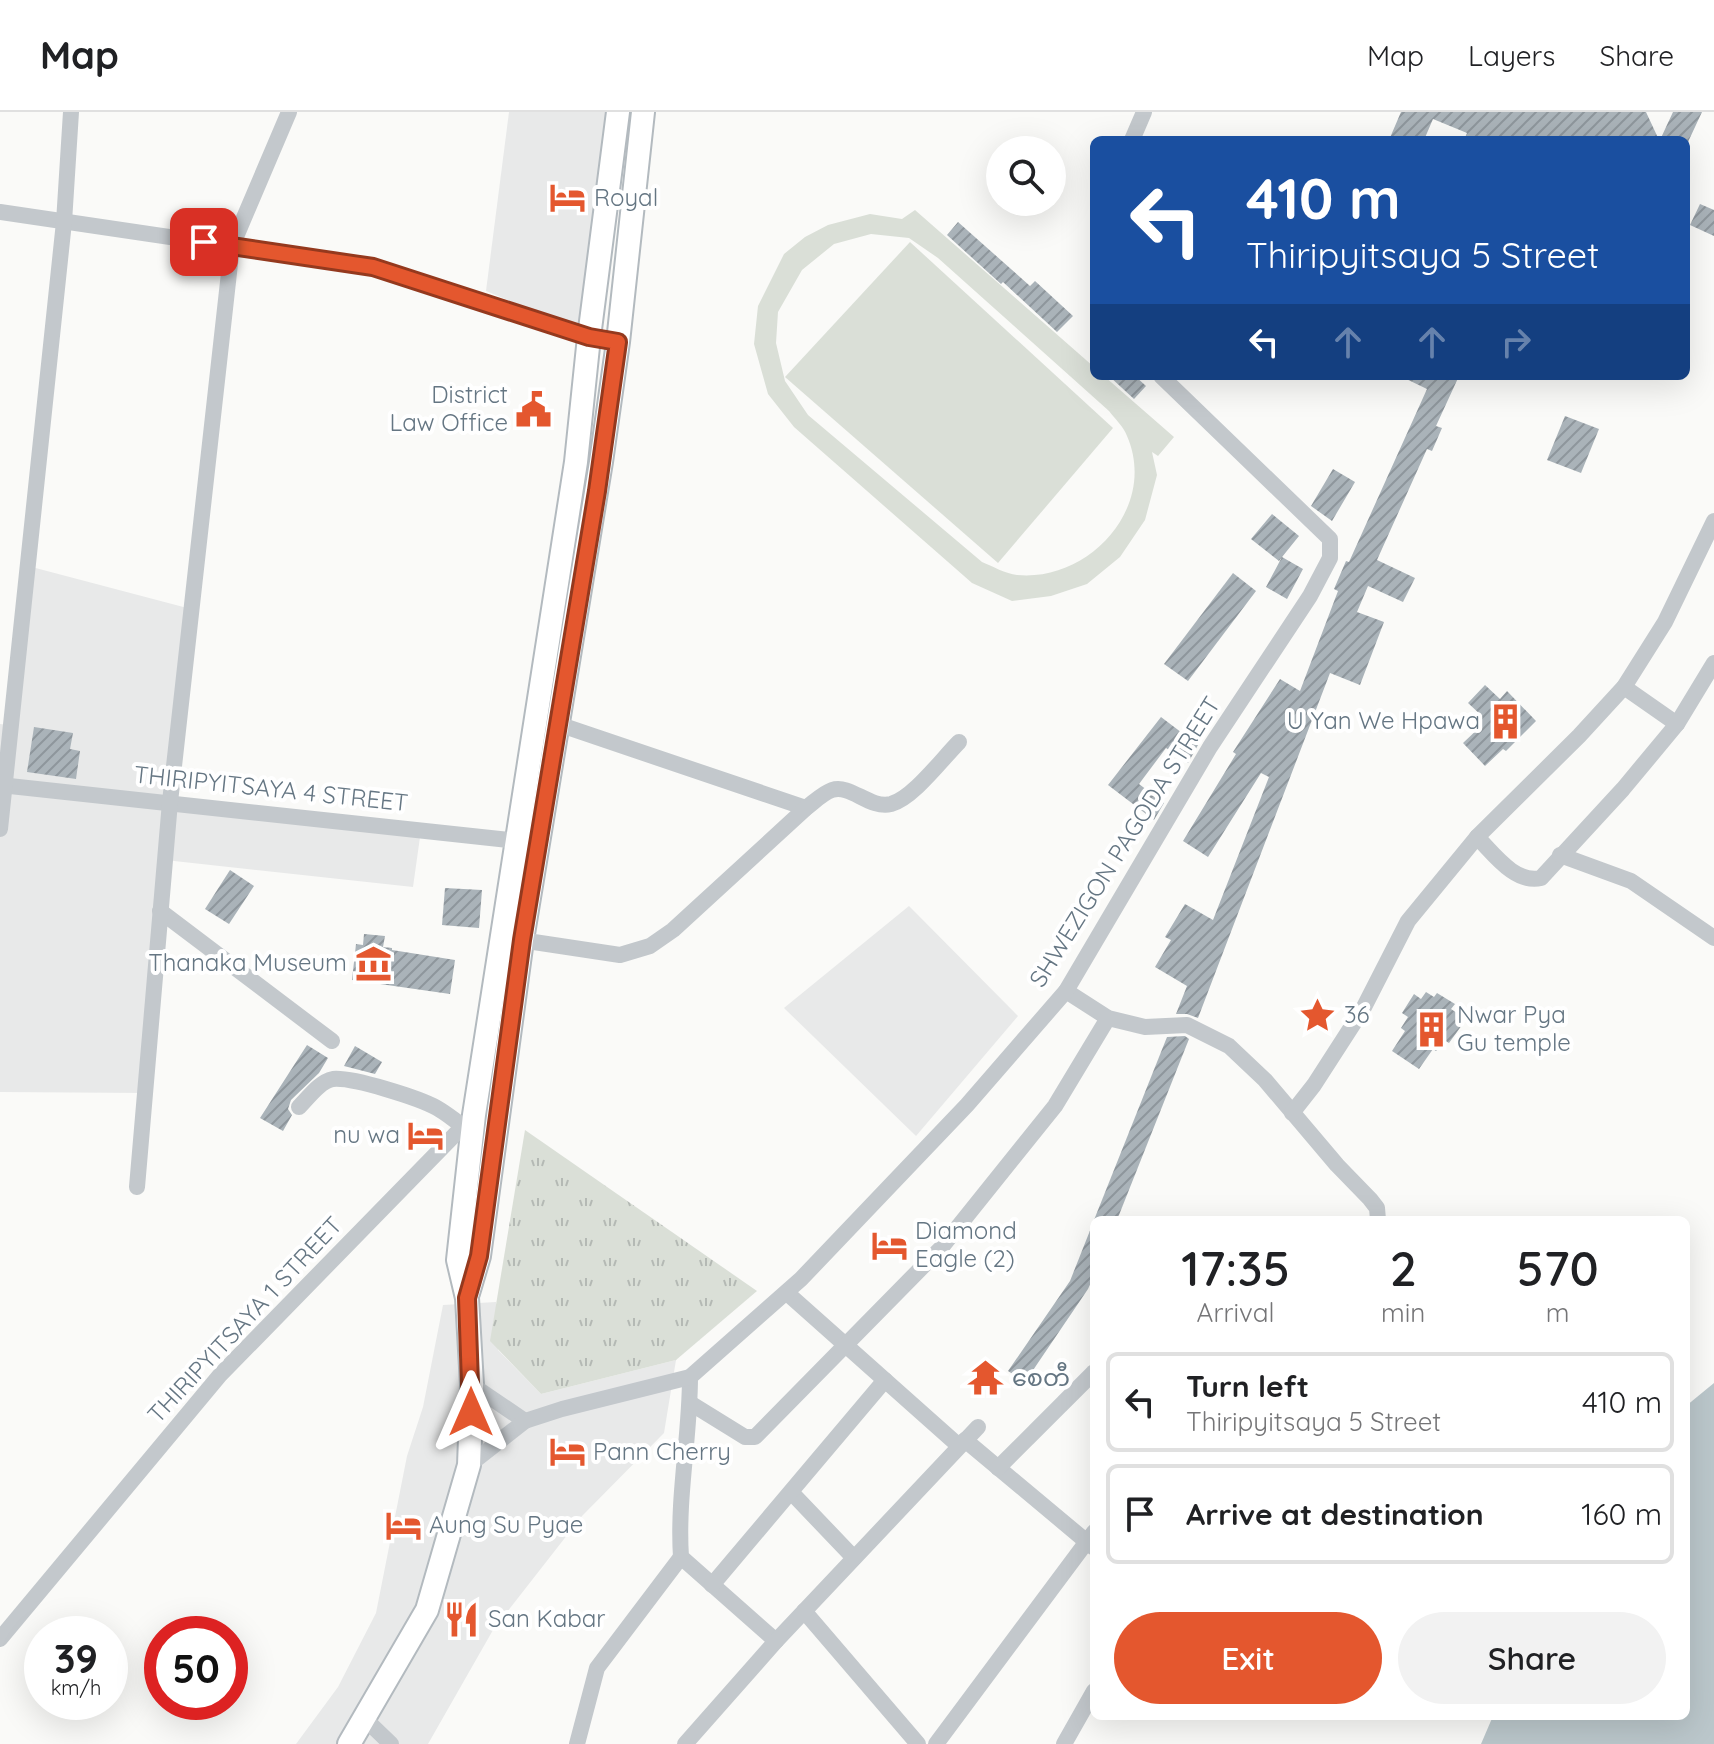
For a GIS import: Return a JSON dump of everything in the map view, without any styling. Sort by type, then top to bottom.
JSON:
[{"type":"main road","points":[[467,1298],[479,1256],[511,938],[527,842],[618,112]]},
{"type":"main road","points":[[527,842],[558,724],[601,462],[618,342],[643,112]]},
{"type":"main road","points":[[349,1744],[427,1610],[469,1465],[472,1385],[467,1298],[458,1260],[468,1120],[511,938]]},
{"type":"street","points":[[0,829],[2,785],[64,222],[71,112]]},
{"type":"street","points":[[137,1187],[170,802],[232,246],[289,112]]},
{"type":"street","points":[[1134,136],[1144,112]]},
{"type":"street","points":[[0,212],[373,267],[589,337],[618,342]]},
{"type":"street","name":"SHWEZIGON PAGODA STREET","points":[[469,1465],[525,1421],[690,1377],[787,1293],[967,1105],[1066,991],[1210,747],[1310,596],[1330,558],[1330,539],[1165,380]]},
{"type":"street","points":[[1292,1113],[1363,1009],[1408,921],[1477,837],[1624,687],[1665,622],[1714,521]]},
{"type":"street","points":[[1477,837],[1519,877],[1541,878],[1623,789],[1677,724],[1714,663]]},
{"type":"street","points":[[1624,687],[1677,724]]},
{"type":"street","points":[[558,724],[806,808]]},
{"type":"street","points":[[511,938],[620,955],[650,946],[673,930],[806,808],[829,791],[841,789],[871,803],[888,805],[900,801],[959,742]]},
{"type":"street","name":"THIRIPYITSAYA 4 STREET","points":[[2,785],[527,842]]},
{"type":"street","points":[[1560,855],[1631,881],[1714,938]]},
{"type":"street","points":[[160,911],[332,1041]]},
{"type":"street","points":[[1066,991],[1108,1018],[1145,1027],[1187,1025],[1229,1046],[1265,1080],[1370,1199],[1377,1208],[1378,1216]]},
{"type":"street","points":[[690,1403],[745,1437],[755,1437],[941,1248],[1055,1106],[1108,1018]]},
{"type":"street","points":[[299,1107],[319,1086],[336,1079],[367,1084],[468,1120]]},
{"type":"street","name":"THIRIPYITSAYA 1 STREET","points":[[0,1639],[220,1375],[468,1120]]},
{"type":"street","points":[[787,1293],[962,1443],[1090,1539]]},
{"type":"street","points":[[998,1468],[1090,1376]]},
{"type":"street","points":[[577,1744],[597,1668],[681,1557],[679,1527],[690,1377]]},
{"type":"street","points":[[712,1585],[885,1380]]},
{"type":"street","points":[[472,1385],[525,1421]]},
{"type":"street","points":[[685,1744],[776,1641],[978,1427]]},
{"type":"street","points":[[791,1492],[854,1558]]},
{"type":"street","points":[[936,1744],[1090,1541]]},
{"type":"street","points":[[681,1557],[776,1641]]},
{"type":"street","points":[[804,1611],[918,1744]]},
{"type":"street","points":[[1064,1744],[1090,1698]]},
{"type":"street","points":[[364,1718],[391,1744]]},
{"type":"shaded area","points":[[509,112],[611,112],[588,333],[486,291]]},
{"type":"shaded area","points":[[28,566],[191,609],[171,802],[421,830],[413,887],[165,860],[145,1093],[0,1092],[0,724],[11,725]]},
{"type":"shaded area","points":[[909,906],[1018,1016],[916,1136],[784,1008]]},
{"type":"shaded area","points":[[496,1302],[498,1350],[541,1394],[676,1360],[664,1433],[582,1516],[493,1630],[428,1744],[296,1744],[338,1687],[376,1613],[407,1456],[423,1407],[443,1305]]},
{"type":"shaded area","points":[[1714,1383],[1714,1744],[1481,1744],[1491,1720],[1690,1720],[1690,1403]]},
{"type":"green space","points":[[915,210],[1090,363],[1090,380],[1109,380],[1174,437],[1158,456],[1152,452],[1157,475],[1145,520],[1120,557],[1087,584],[1051,596],[1012,601],[972,583],[794,427],[768,394],[754,344],[758,306],[784,254],[805,237],[828,225],[870,214],[902,219]],"holes":[[[871,234],[909,238],[938,258],[1109,411],[1126,433],[1134,463],[1133,489],[1125,513],[1111,535],[1092,553],[1069,566],[1044,574],[1017,575],[982,562],[808,415],[785,381],[776,343],[778,312],[802,270],[834,244]]]},
{"type":"green space","points":[[910,242],[1113,428],[998,563],[785,377]]},
{"type":"green space","points":[[525,1130],[757,1291],[676,1360],[541,1394],[490,1341]]},
{"type":"building","points":[[1401,112],[1646,112],[1657,136],[1466,136],[1467,133],[1433,119],[1426,136],[1391,136]]},
{"type":"building","points":[[1673,112],[1702,112],[1690,138],[1662,136]]},
{"type":"building","points":[[1700,204],[1714,210],[1714,236],[1690,225]]},
{"type":"building","points":[[958,222],[1030,286],[1035,281],[1073,316],[1057,332],[947,235]]},
{"type":"building","points":[[1113,380],[1139,380],[1146,386],[1134,399]]},
{"type":"building","points":[[1408,380],[1457,380],[1436,426],[1442,428],[1432,451],[1427,449],[1377,560],[1415,578],[1403,602],[1368,586],[1357,612],[1384,622],[1360,685],[1330,673],[1198,1018],[1176,1014],[1187,986],[1155,967],[1171,940],[1165,937],[1185,904],[1213,920],[1269,777],[1261,773],[1208,857],[1183,841],[1236,754],[1233,752],[1280,679],[1300,691],[1338,591],[1334,589],[1427,389]]},
{"type":"building","points":[[1565,416],[1599,429],[1581,473],[1547,460]]},
{"type":"building","points":[[1333,469],[1355,482],[1332,521],[1311,506]]},
{"type":"building","points":[[1272,514],[1299,536],[1279,561],[1251,539]]},
{"type":"building","points":[[1282,557],[1303,569],[1287,599],[1266,587]]},
{"type":"building","points":[[1233,573],[1256,591],[1188,681],[1164,664]]},
{"type":"building","points":[[1485,685],[1500,699],[1507,691],[1536,721],[1506,751],[1503,749],[1485,766],[1463,743],[1481,726],[1476,722],[1482,716],[1468,703]]},
{"type":"building","points":[[1161,717],[1198,745],[1188,763],[1166,748],[1139,784],[1164,803],[1154,820],[1108,785]]},
{"type":"building","points":[[34,727],[73,733],[70,749],[80,751],[76,779],[27,772]]},
{"type":"building","points":[[230,870],[254,886],[229,924],[205,909]]},
{"type":"building","points":[[445,888],[482,890],[479,928],[442,925]]},
{"type":"building","points":[[364,934],[385,936],[383,947],[392,950],[455,960],[450,994],[352,980],[356,944],[363,945]]},
{"type":"building","name":"Nwar Pya Gu temple","points":[[1426,992],[1434,997],[1437,993],[1455,1004],[1451,1009],[1460,1015],[1456,1021],[1462,1025],[1449,1043],[1444,1040],[1436,1051],[1433,1049],[1419,1069],[1392,1051],[1405,1031],[1401,1028],[1408,1017],[1402,1013],[1414,994],[1421,999]]},
{"type":"building","points":[[1185,1036],[1189,1039],[1119,1216],[1096,1216],[1167,1037]]},
{"type":"building","points":[[307,1045],[328,1058],[319,1073],[291,1100],[288,1109],[292,1115],[283,1131],[260,1118]]},
{"type":"building","points":[[355,1046],[382,1062],[375,1074],[344,1066]]},
{"type":"building","points":[[1090,1231],[1090,1285],[1025,1382],[1008,1371],[1070,1281]]},
{"type":"place","name":"Royal","points":[[568,198]]},
{"type":"place","name":"District Law Office","points":[[534,409]]},
{"type":"place","name":"U Yan We Hpawa","points":[[1506,721]]},
{"type":"place","name":"Thanaka Museum","points":[[373,963]]},
{"type":"place","name":"36","points":[[1318,1015]]},
{"type":"place","name":"Nwar Pya Gu temple","points":[[1431,1029]]},
{"type":"place","name":"nu wa","points":[[426,1135]]},
{"type":"place","name":"Diamond Eagle (2)","points":[[889,1245]]},
{"type":"place","name":"စေတီ","points":[[986,1378]]},
{"type":"place","name":"Pann Cherry","points":[[567,1452]]},
{"type":"place","name":"Aung Su Pyae","points":[[403,1525]]},
{"type":"place","name":"San Kabar","points":[[462,1619]]},
{"type":"route","points":[[204,242],[373,267],[589,337],[618,342],[597,491],[522,940],[479,1256],[467,1298],[471,1412]]}]
